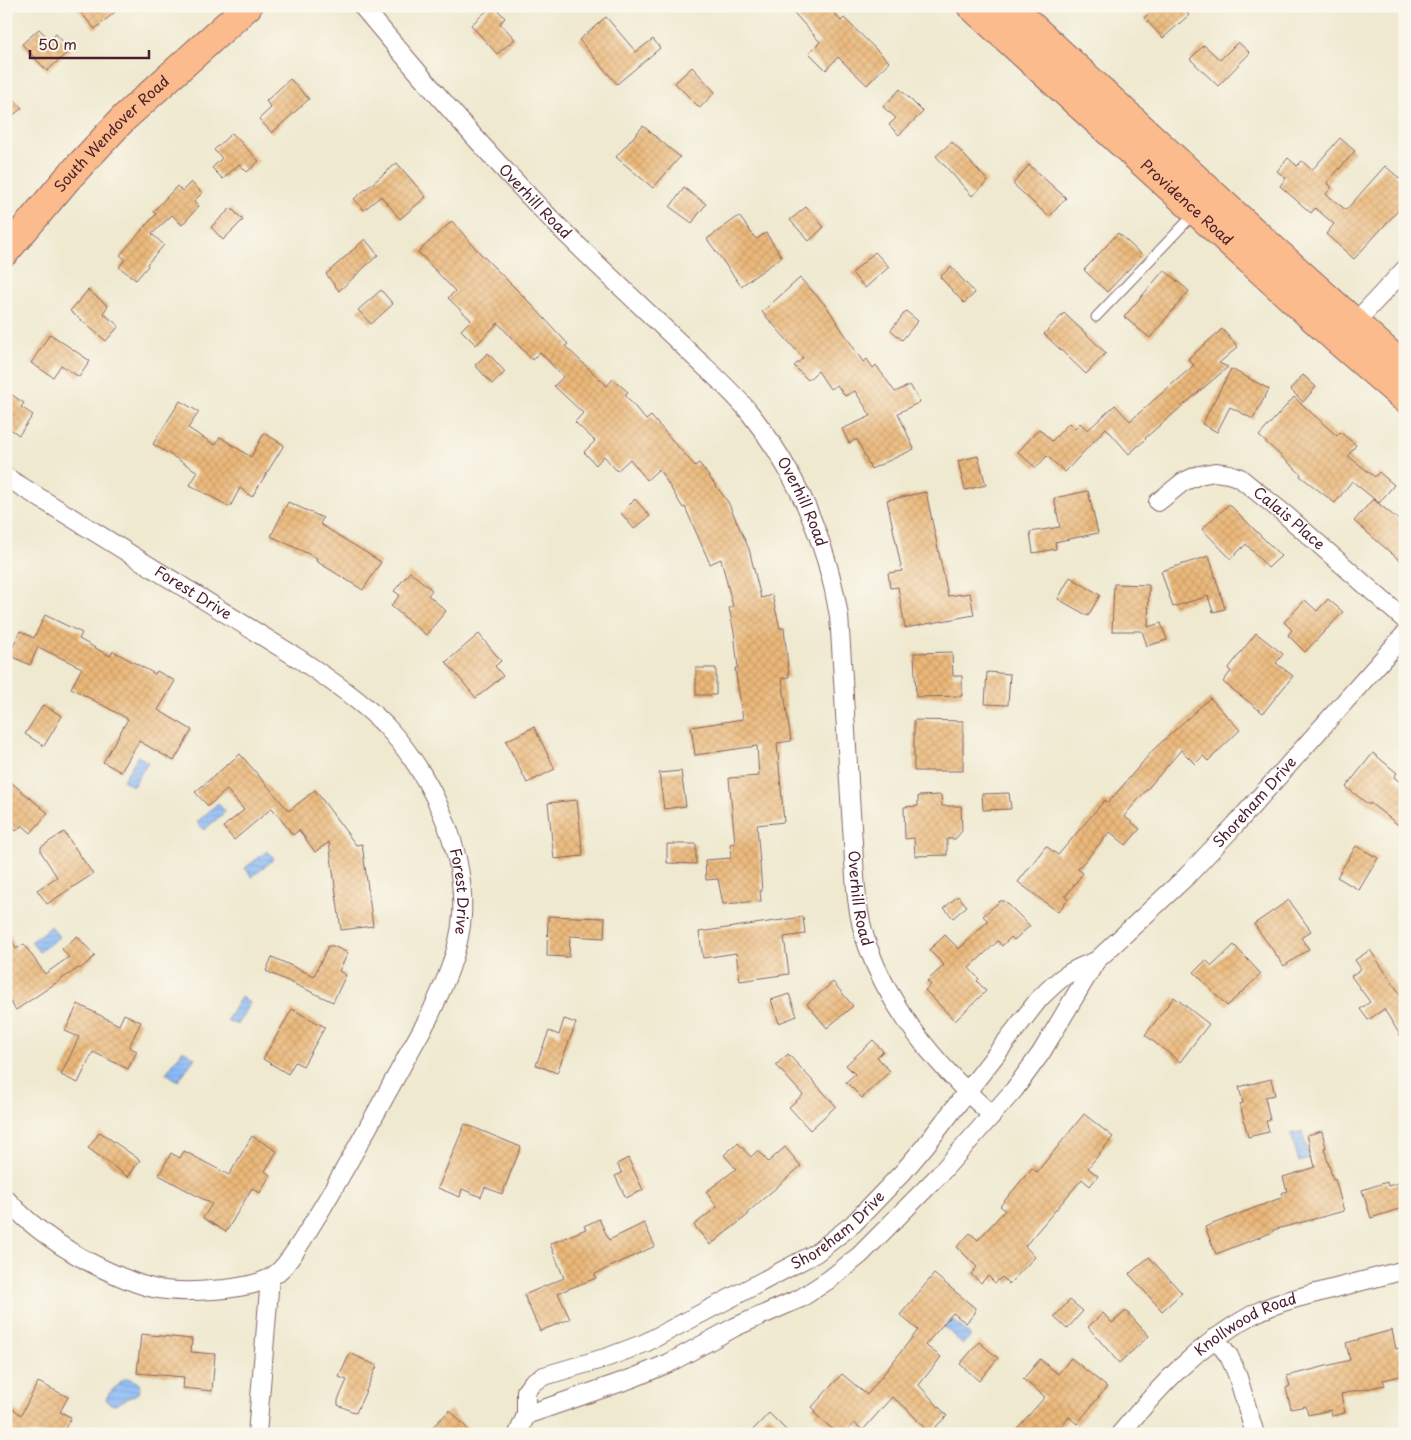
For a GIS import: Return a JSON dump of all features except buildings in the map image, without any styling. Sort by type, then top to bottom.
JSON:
[{"type":"main road","name":"South Wendover Road","points":[[6,251],[67,179],[124,118],[248,6]]},
{"type":"main road","name":"Providence Road","points":[[995,11],[1196,212],[1346,332],[1405,368]]},
{"type":"main road","name":"Providence Road","points":[[995,11],[1346,332],[1405,399]]},
{"type":"street","name":"Overhill Road","points":[[362,6],[443,102],[554,222],[748,411],[788,471],[812,517],[836,595],[839,616],[856,895],[867,946],[901,1014],[940,1063],[966,1092],[992,1116]]},
{"type":"street","points":[[1346,332],[1405,269]]},
{"type":"street","name":"Calais Place","points":[[1158,502],[1183,482],[1199,475],[1214,472],[1234,476],[1252,487],[1405,620]]},
{"type":"street","name":"Forest Drive","points":[[6,477],[301,660],[331,680],[383,723],[396,738],[429,787],[451,836],[462,886],[462,916],[456,949],[428,1019],[325,1202],[298,1247],[279,1272],[270,1278],[238,1287],[200,1291],[152,1288],[103,1269],[73,1253],[27,1220],[6,1199]]},
{"type":"street","name":"Shoreham Drive","points":[[1096,961],[1076,968],[1059,979],[1039,999],[903,1172],[853,1224],[830,1243],[796,1264],[645,1343],[608,1357],[544,1376],[533,1382],[526,1391],[522,1424],[669,1363],[735,1327],[801,1298],[830,1279],[860,1255],[904,1212],[1014,1090],[1037,1059],[1096,961],[1187,876],[1235,826],[1405,634]]},
{"type":"street","name":"Knollwood Road","points":[[1120,1434],[1172,1374],[1215,1338],[1252,1315],[1276,1305],[1405,1270]]},
{"type":"street","points":[[256,1434],[270,1278]]},
{"type":"street","points":[[1215,1338],[1229,1356],[1238,1374],[1255,1434]]},
{"type":"lane","points":[[1096,318],[1196,212]]},
{"type":"water","points":[[138,756],[148,762],[133,786],[123,780]]},
{"type":"water","points":[[218,803],[225,812],[204,830],[197,822]]},
{"type":"water","points":[[267,851],[274,859],[252,877],[245,868]]},
{"type":"water","points":[[51,926],[59,937],[39,952],[31,942]]},
{"type":"water","points":[[241,997],[250,1003],[237,1025],[227,1020]]},
{"type":"water","points":[[183,1050],[195,1058],[178,1081],[166,1073]]},
{"type":"water","points":[[1302,1131],[1310,1159],[1299,1162],[1291,1134]]},
{"type":"water","points":[[952,1319],[971,1336],[963,1344],[944,1327]]},
{"type":"water","points":[[127,1378],[140,1385],[138,1393],[116,1405],[111,1404],[106,1399],[107,1397],[121,1381]]}]
